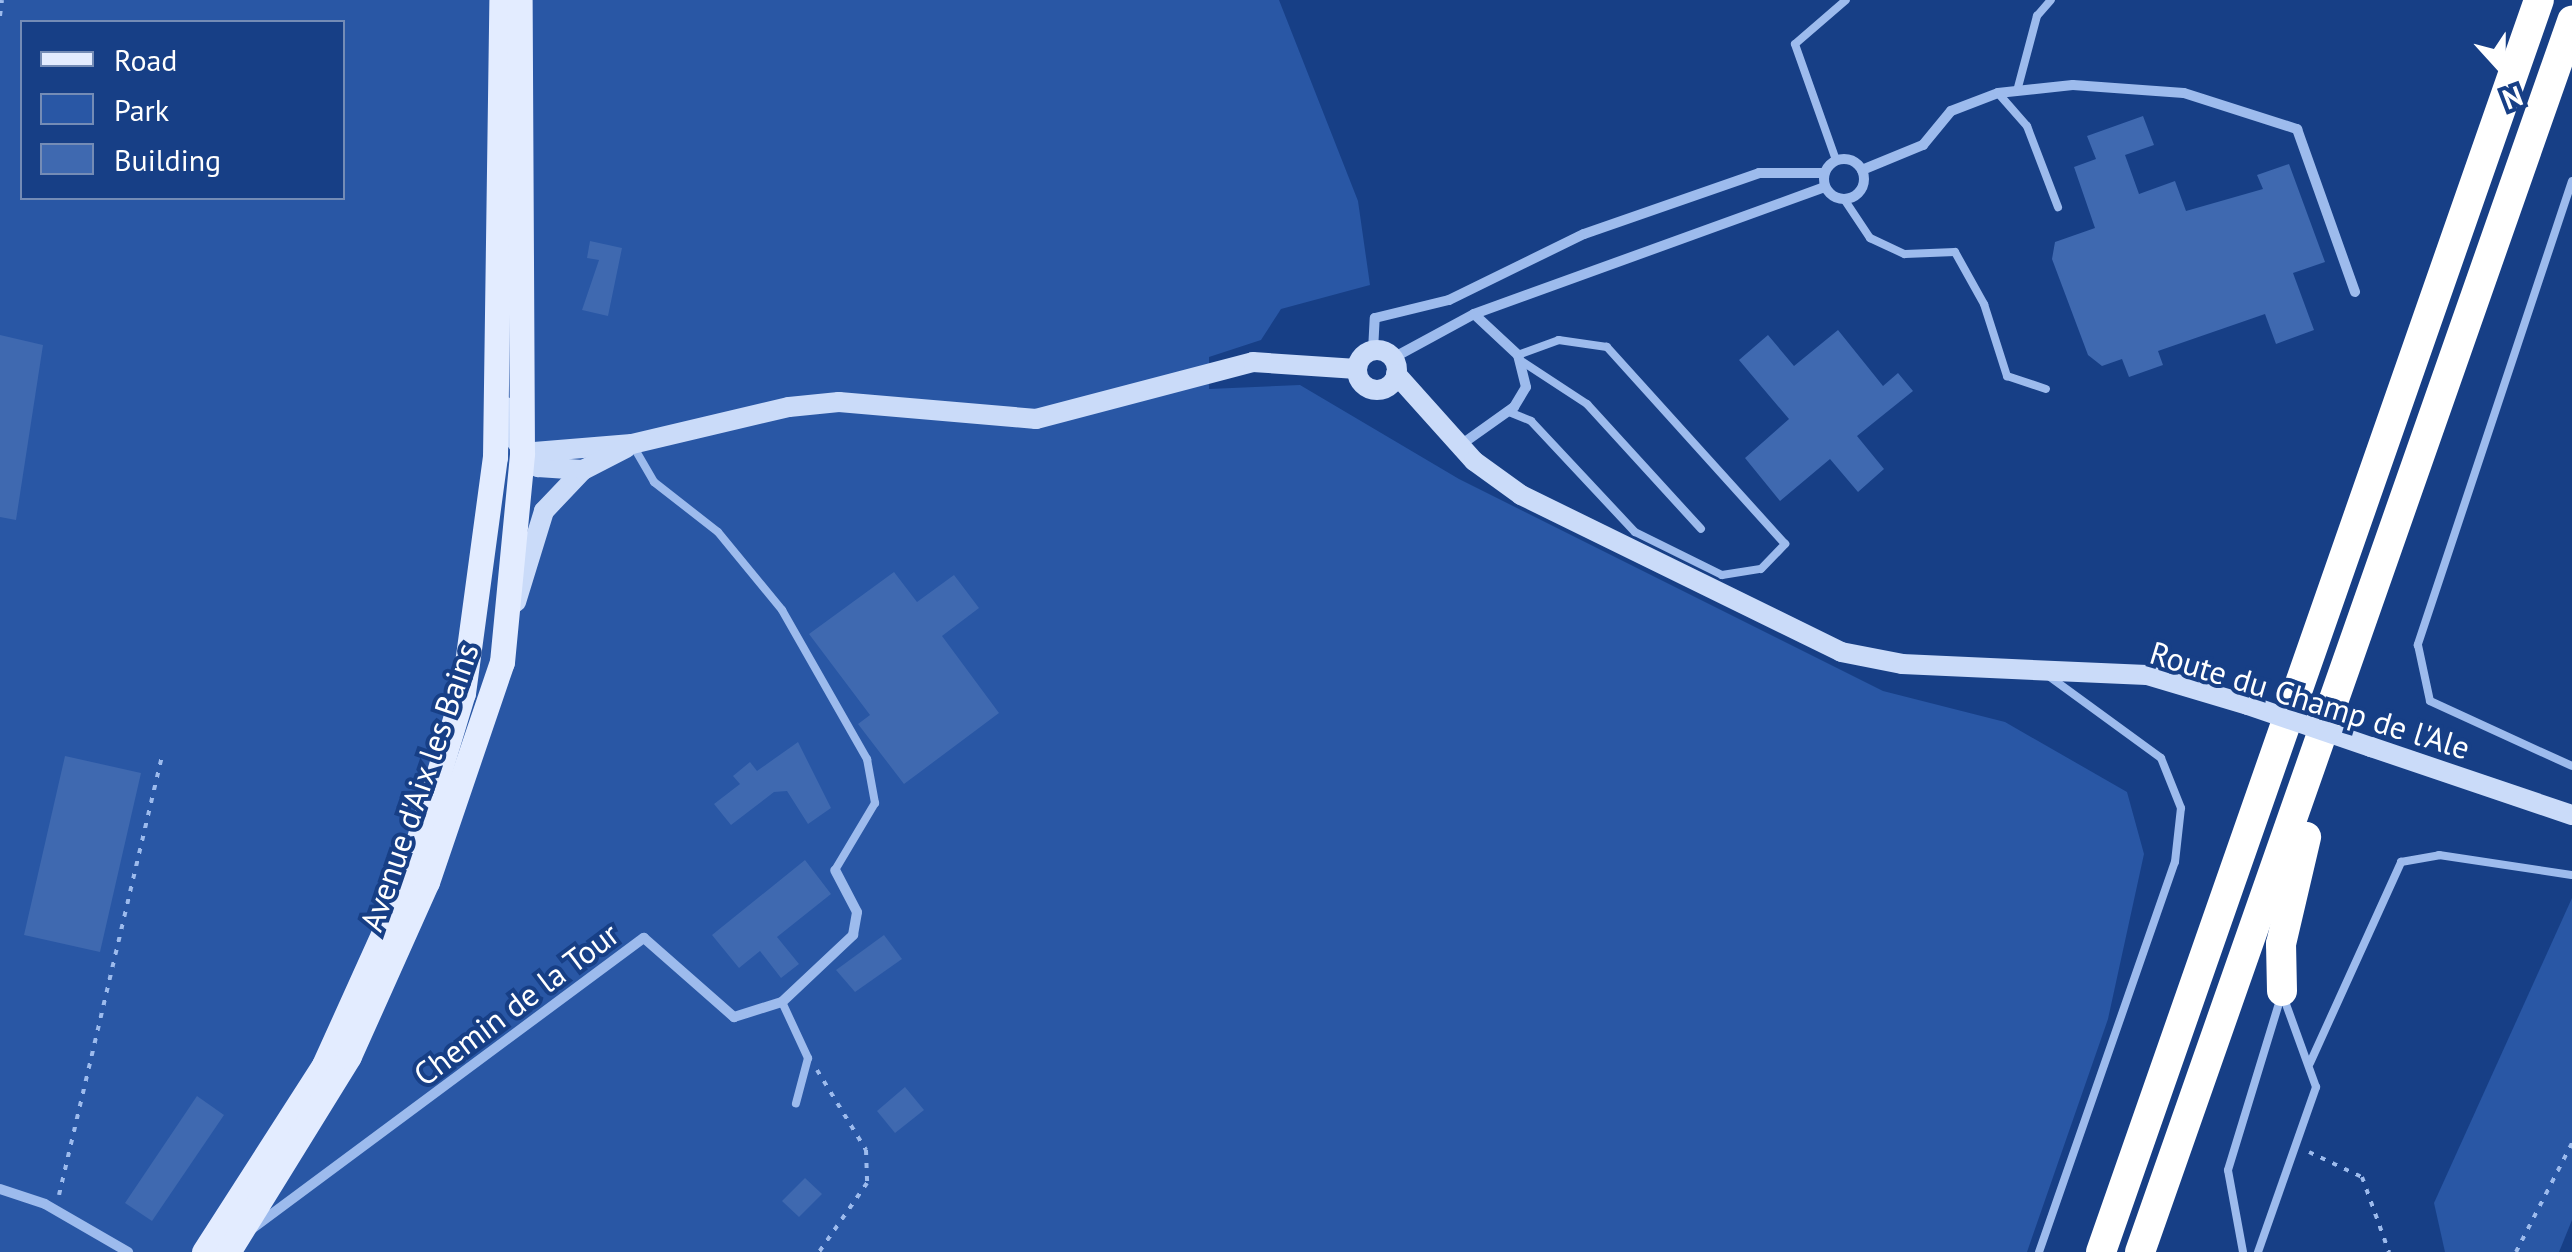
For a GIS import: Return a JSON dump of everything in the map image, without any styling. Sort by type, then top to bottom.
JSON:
[{"type":"highway","points":[[2102,1252],[2539,0]]},
{"type":"highway","points":[[2140,1252],[2572,21]]},
{"type":"highway","points":[[2282,991],[2297,866],[2474,302]]},
{"type":"highway","points":[[2093,1252],[2146,1125]]},
{"type":"main road","name":"Avenue d'Aix les Bains","points":[[204,1252],[332,1047],[404,888],[464,693],[495,457],[500,0]]},
{"type":"main road","name":"Avenue d'Aix les Bains","points":[[233,1244],[349,1056],[427,882],[502,662],[522,452],[520,0]]},
{"type":"main road","points":[[464,693],[502,482],[522,452]]},
{"type":"street","points":[[1825,188],[1824,173],[1836,160],[1862,170],[1922,145],[1952,111],[1998,93],[2184,92],[2297,130],[2355,292]]},
{"type":"street","points":[[522,452],[632,444],[788,407],[838,402],[1036,419],[1253,362],[1357,368],[1387,361],[1474,314],[1825,188],[1844,199],[1857,194],[1862,170]]},
{"type":"street","points":[[1377,390],[1387,361],[1375,318],[1449,300],[1584,234],[1759,173],[1824,173]]},
{"type":"street","points":[[500,246],[506,429],[522,452],[553,474],[584,470],[632,444]]},
{"type":"street","points":[[1468,452],[1526,386],[1520,358],[1474,314]]},
{"type":"street","name":"Route du Champ de l'Ale","points":[[1387,361],[1468,452]]},
{"type":"street","name":"Route du Champ de l'Ale","points":[[1357,368],[1377,390],[1563,520],[1841,652],[1902,664],[2147,676],[2248,705],[2572,816]]},
{"type":"street","points":[[502,662],[534,532],[584,470]]},
{"type":"street","name":"Chemin de la Tour","points":[[233,1244],[644,938],[734,1016],[782,1002],[853,935],[857,912],[835,870]]},
{"type":"street","points":[[0,1190],[56,1209],[128,1252]]},
{"type":"lane","points":[[1836,160],[1796,44],[1846,0]]},
{"type":"lane","points":[[2018,91],[2037,16],[2050,0]]},
{"type":"lane","points":[[1998,93],[2027,126],[2058,207]]},
{"type":"lane","points":[[2572,181],[2418,645],[2430,701],[2572,766]]},
{"type":"lane","points":[[1844,199],[1870,238],[1888,246],[1956,252],[2007,376],[2046,389]]},
{"type":"lane","points":[[1508,411],[1532,422],[1635,532],[1722,575],[1760,568],[1786,544],[1607,347],[1559,340],[1520,358]]},
{"type":"lane","points":[[1520,358],[1587,404],[1701,529]]},
{"type":"lane","points":[[632,444],[654,482],[718,532],[782,610],[867,759],[875,803],[835,870]]},
{"type":"lane","points":[[2038,669],[2161,758],[2182,808],[2174,862],[2040,1252]]},
{"type":"lane","points":[[2310,1063],[2401,862],[2439,854],[2572,875]]},
{"type":"lane","points":[[2258,1252],[2316,1088],[2282,991]]},
{"type":"lane","points":[[2243,1252],[2228,1170],[2282,991]]},
{"type":"lane","points":[[782,1002],[808,1058],[796,1103]]},
{"type":"path","points":[[0,16],[2,0]]},
{"type":"path","points":[[56,1209],[162,755]]},
{"type":"path","points":[[808,1058],[866,1150],[866,1182],[819,1252]]},
{"type":"path","points":[[2516,1252],[2572,1144]]},
{"type":"path","points":[[2295,1147],[2362,1177],[2389,1252]]},
{"type":"green space","points":[[0,0],[1279,0],[1358,201],[1370,285],[1281,309],[1261,340],[1209,357],[1209,389],[1300,385],[1459,479],[1883,691],[2005,722],[2127,792],[2144,854],[2108,1019],[2027,1252],[0,1252]]},
{"type":"green space","points":[[2572,898],[2572,1220],[2559,1252],[2445,1252],[2434,1203]]},
{"type":"building","points":[[2143,116],[2154,145],[2125,155],[2139,194],[2175,181],[2186,211],[2263,189],[2257,175],[2289,164],[2325,262],[2293,273],[2314,330],[2276,344],[2265,314],[2158,351],[2163,365],[2129,377],[2122,359],[2102,366],[2088,355],[2052,259],[2055,242],[2095,228],[2074,167],[2096,159],[2087,136]]},
{"type":"building","points":[[590,241],[622,248],[608,316],[582,310],[599,260],[587,258]]},
{"type":"building","points":[[1838,330],[1883,386],[1898,373],[1913,391],[1857,436],[1884,469],[1858,492],[1830,459],[1780,501],[1745,458],[1789,419],[1739,360],[1768,335],[1794,366]]},
{"type":"building","points":[[0,335],[43,345],[16,520],[0,517]]},
{"type":"building","points":[[894,572],[917,602],[954,575],[979,608],[942,636],[999,713],[904,784],[858,724],[870,715],[809,634]]},
{"type":"building","points":[[798,742],[831,808],[808,824],[787,791],[774,792],[731,825],[714,804],[740,784],[733,776],[750,762],[757,771]]},
{"type":"building","points":[[65,756],[141,773],[100,952],[24,935]]},
{"type":"building","points":[[805,860],[831,894],[777,937],[799,964],[781,978],[760,951],[739,968],[712,935]]},
{"type":"building","points":[[884,935],[902,959],[855,992],[836,970]]},
{"type":"building","points":[[905,1087],[924,1110],[895,1133],[877,1111]]},
{"type":"building","points":[[197,1096],[224,1115],[152,1221],[125,1203]]},
{"type":"building","points":[[805,1178],[822,1194],[799,1217],[782,1201]]}]
